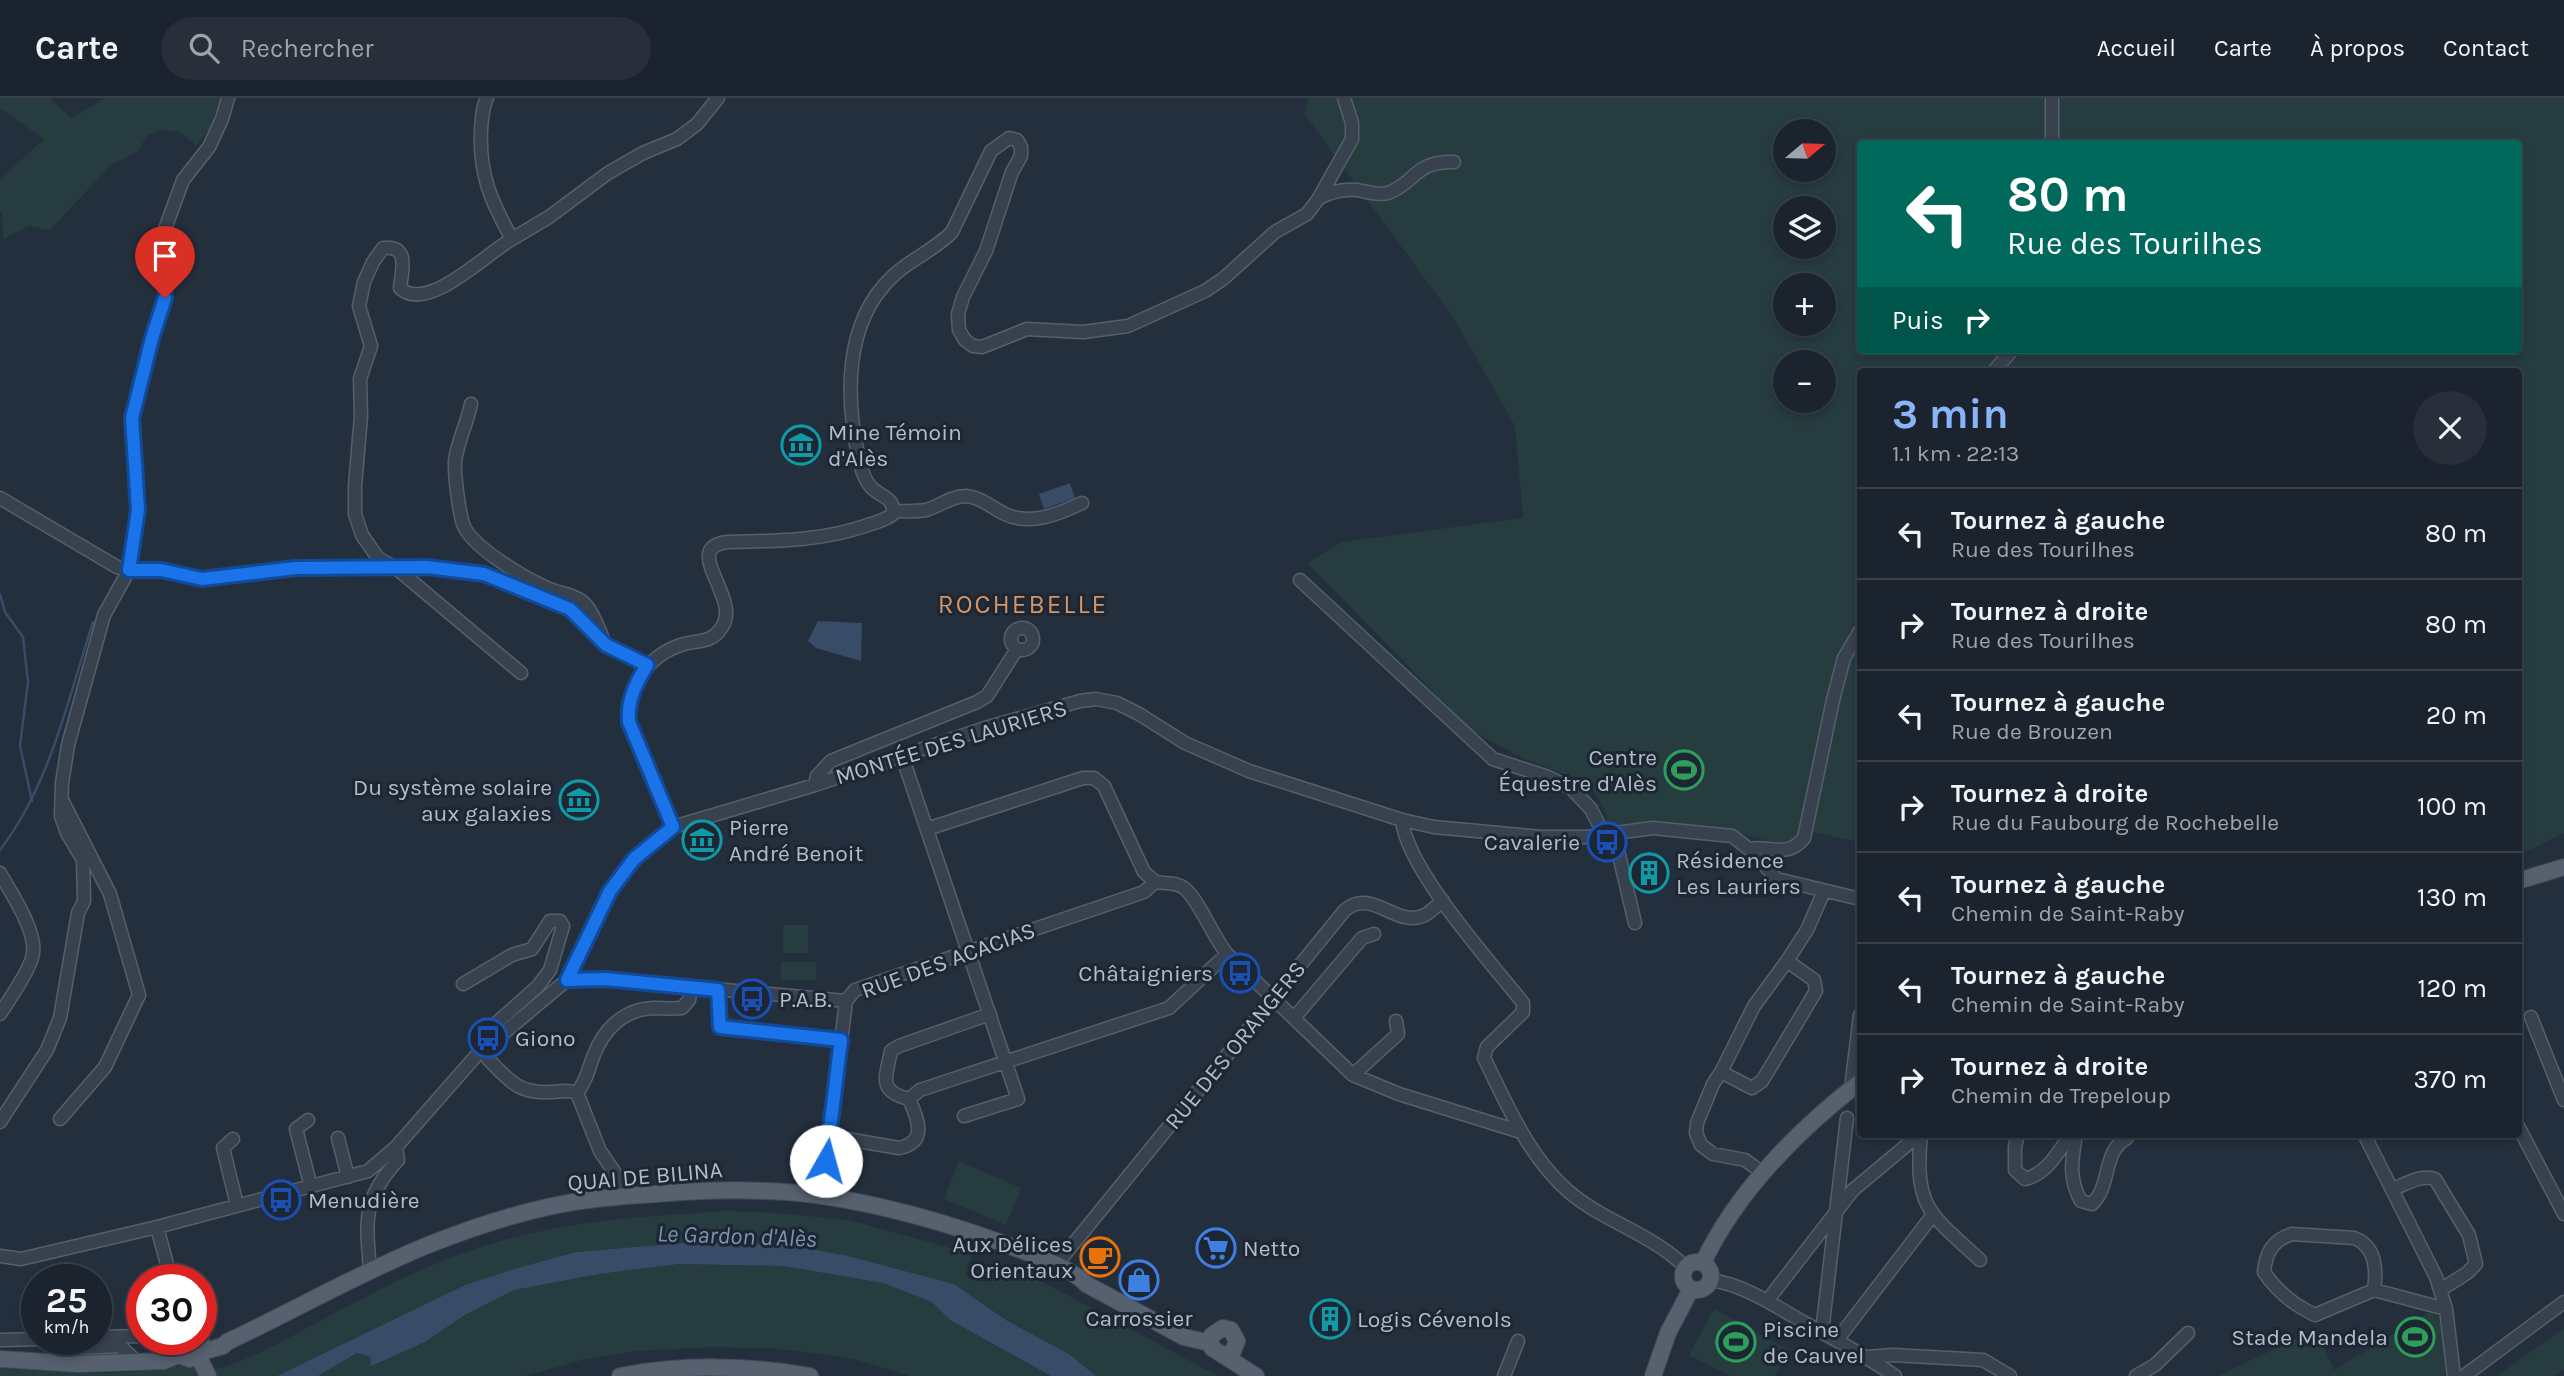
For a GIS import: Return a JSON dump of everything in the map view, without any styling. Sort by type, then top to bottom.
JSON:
[{"type":"main road","points":[[2522,880],[2564,867]]},
{"type":"main road","points":[[1703,1264],[1718,1235],[1763,1173],[1800,1134],[1856,1085]]},
{"type":"main road","name":"QUAI DE BILINA","points":[[217,1348],[370,1270],[429,1245],[508,1217],[594,1199],[701,1191],[763,1191],[822,1196],[921,1216],[1057,1264],[1081,1278],[1090,1277],[1191,1332],[1211,1339]]},
{"type":"main road","points":[[1692,1263],[1703,1264],[1709,1269],[1711,1280],[1703,1289],[1691,1289],[1684,1280],[1686,1268],[1692,1263]]},
{"type":"main road","points":[[1653,1376],[1668,1333],[1691,1289]]},
{"type":"main road","points":[[1231,1350],[1237,1338],[1231,1330],[1223,1328],[1211,1339],[1217,1353],[1231,1350],[1266,1376]]},
{"type":"main road","points":[[1231,1350],[1256,1376]]},
{"type":"main road","points":[[0,1359],[78,1364],[164,1361],[169,1355]]},
{"type":"main road","points":[[182,1355],[186,1359],[199,1355]]},
{"type":"main road","points":[[621,1376],[681,1369],[788,1372],[810,1376]]},
{"type":"street","points":[[0,1122],[47,1050],[60,1018],[78,912],[84,901],[83,860],[67,833],[61,816],[68,744],[104,615],[129,570],[138,510],[132,418],[165,298],[165,229],[183,180],[209,147],[228,98]]},
{"type":"street","points":[[486,98],[481,121],[483,177],[493,205],[512,239]]},
{"type":"street","points":[[522,673],[396,568],[377,558],[362,535],[355,514],[355,486],[361,416],[360,379],[370,346],[359,306],[364,282],[383,248],[392,247],[400,251],[404,259],[400,288],[405,292],[422,294],[440,290],[512,239],[549,217],[608,173],[643,153],[677,139],[697,124],[718,98]]},
{"type":"street","points":[[0,1256],[21,1259],[157,1227],[368,1171],[396,1147],[475,1056],[567,980],[610,891],[634,859],[673,827],[629,722],[628,708],[633,690],[647,665],[683,644],[711,639],[723,626],[727,618],[725,598],[709,565],[708,555],[713,546],[718,543],[827,536],[889,518],[893,511],[890,500],[872,488],[864,475],[851,399],[853,353],[862,318],[876,293],[895,274],[943,242],[952,232],[991,151],[1000,142],[1009,138],[1017,140],[1021,147],[1021,156],[1012,172],[986,251],[963,297],[958,314],[959,330],[965,340],[973,346],[982,347],[1027,329],[1083,332],[1114,329],[1143,320],[1205,291],[1223,279],[1275,232],[1307,214],[1319,198],[1352,139],[1352,123],[1344,98]]},
{"type":"street","points":[[2052,98],[2052,140]]},
{"type":"street","points":[[1319,198],[1334,191],[1353,190],[1384,195],[1427,165],[1454,162]]},
{"type":"street","points":[[1997,368],[2009,354]]},
{"type":"street","points":[[471,404],[468,422],[454,463],[463,526],[483,549],[515,571],[549,589],[585,603],[606,645]]},
{"type":"street","points":[[893,511],[926,510],[951,499],[967,496],[985,502],[1005,515],[1023,520],[1048,517],[1082,503]]},
{"type":"street","points":[[0,498],[117,567],[129,570],[161,570],[202,579],[296,568],[427,567],[484,574],[570,609],[606,645],[647,665]]},
{"type":"street","points":[[1300,580],[1493,760],[1548,777],[1571,788],[1591,809],[1609,835],[1635,923]]},
{"type":"street","points":[[1749,849],[1762,847],[1784,852],[1797,847],[1804,838],[1842,666],[1857,637]]},
{"type":"street","points":[[815,785],[817,776],[831,761],[987,696],[1017,649]]},
{"type":"street","name":"MONTÉE DES LAURIERS","points":[[673,827],[815,785],[985,728],[1096,699],[1117,703],[1185,743],[1249,771],[1402,820],[1434,827],[1541,837],[1609,835],[1653,828],[1732,836],[1749,849],[1777,879],[1857,898]]},
{"type":"street","points":[[902,755],[1018,1099],[964,1116]]},
{"type":"street","points":[[927,829],[1083,778],[1094,778],[1104,786],[1144,872],[1155,882],[1170,882],[1184,888],[1195,900],[1215,940],[1227,954],[1353,1075],[1399,1094],[1521,1132]]},
{"type":"street","points":[[60,1119],[105,1067],[139,995],[110,894],[62,800]]},
{"type":"street","points":[[1402,820],[1413,855],[1443,901],[1523,1003],[1523,1012],[1487,1047],[1484,1058],[1521,1132],[1568,1191],[1669,1252],[1686,1268]]},
{"type":"street","points":[[0,873],[32,934],[34,946],[33,957],[0,1014]]},
{"type":"street","name":"RUE DES ACACIAS","points":[[822,1196],[846,1001],[855,990],[1144,892],[1155,882]]},
{"type":"street","points":[[1763,1173],[1745,1160],[1713,1154],[1700,1145],[1697,1139],[1697,1123],[1713,1084],[1754,1006],[1807,930],[1825,891]]},
{"type":"street","name":"RUE DES ORANGERS","points":[[1057,1264],[1345,910],[1353,904],[1366,901],[1402,916],[1414,918],[1424,916],[1443,901]]},
{"type":"street","points":[[463,984],[512,955],[532,949],[550,921],[559,920],[563,926],[550,970],[538,986],[492,1027],[495,1040]]},
{"type":"street","points":[[1294,1018],[1362,938],[1374,934]]},
{"type":"street","points":[[909,1099],[920,1090],[1169,1008],[1227,954]]},
{"type":"street","points":[[1721,1072],[1752,1088],[1762,1081],[1810,1002],[1816,991],[1814,980],[1787,961]]},
{"type":"street","points":[[567,980],[605,979],[846,1001]]},
{"type":"street","points":[[577,1093],[586,1081],[600,1040],[608,1027],[628,1014],[653,1008],[682,1008],[689,1000],[691,986]]},
{"type":"street","points":[[718,990],[720,1027],[841,1040]]},
{"type":"street","points":[[909,1099],[893,1095],[887,1088],[891,1051],[990,1014]]},
{"type":"street","points":[[2531,1017],[2564,1100]]},
{"type":"street","points":[[1353,1075],[1398,1034],[1396,1021]]},
{"type":"street","points":[[488,1059],[515,1087],[532,1093],[571,1090],[577,1093],[600,1151],[615,1173],[624,1196]]},
{"type":"street","points":[[1856,1085],[1857,1068]]},
{"type":"street","points":[[829,1136],[899,1148],[909,1146],[915,1140],[918,1121],[909,1099]]},
{"type":"street","points":[[1822,1332],[1847,1118]]},
{"type":"street","points":[[308,1120],[296,1129],[311,1187]]},
{"type":"street","points":[[2522,1134],[2564,1214]]},
{"type":"street","points":[[338,1138],[348,1177]]},
{"type":"street","points":[[1768,1301],[1853,1190],[1915,1138]]},
{"type":"street","points":[[1920,1138],[1918,1162],[1921,1191],[1932,1216],[1980,1260]]},
{"type":"street","points":[[2017,1138],[2015,1170],[2025,1179],[2037,1176],[2068,1138]]},
{"type":"street","points":[[2076,1138],[2071,1170],[2074,1190],[2081,1201],[2092,1204],[2102,1195],[2113,1149],[2125,1138]]},
{"type":"street","points":[[2366,1138],[2442,1289],[2454,1376]]},
{"type":"street","points":[[233,1139],[223,1148],[237,1205]]},
{"type":"street","points":[[370,1270],[368,1205],[386,1172],[398,1160],[396,1147]]},
{"type":"street","points":[[2393,1189],[2414,1180],[2429,1177],[2435,1179],[2469,1235],[2476,1264],[2442,1289]]},
{"type":"street","points":[[1837,1340],[1932,1216]]},
{"type":"street","points":[[157,1227],[167,1264]]},
{"type":"street","points":[[2374,1290],[2377,1271],[2369,1249],[2354,1238],[2292,1234],[2274,1242],[2265,1260],[2264,1272],[2273,1286],[2298,1307],[2315,1315],[2374,1290],[2446,1309]]},
{"type":"street","points":[[164,1264],[165,1256]]},
{"type":"street","points":[[1711,1280],[1731,1283],[1768,1301],[1867,1357],[1895,1376]]},
{"type":"street","points":[[2464,1376],[2564,1302]]},
{"type":"street","points":[[2136,1376],[2155,1365],[2188,1333]]},
{"type":"street","points":[[0,1340],[21,1339]]},
{"type":"street","points":[[1504,1376],[1518,1341]]},
{"type":"street","points":[[112,1346],[120,1346],[135,1362]]},
{"type":"street","points":[[1867,1357],[1893,1355],[1983,1360],[2010,1376]]},
{"type":"green space","points":[[0,98],[50,98],[71,118],[105,98],[223,98],[216,120],[196,146],[180,132],[159,130],[147,136],[137,152],[111,165],[50,230],[29,226],[4,239],[0,212],[0,179],[44,139],[0,108]]},
{"type":"green space","points":[[1308,98],[2564,98],[2564,833],[2522,854],[2522,368],[1857,368],[1857,841],[1803,830],[1800,840],[1787,846],[1728,830],[1680,824],[1609,827],[1599,799],[1588,783],[1520,757],[1460,724],[1424,682],[1307,563],[1341,542],[1523,518],[1515,426],[1453,317],[1305,115]]},
{"type":"green space","points":[[783,925],[808,925],[808,953],[783,953]]},
{"type":"green space","points":[[781,962],[816,962],[816,980],[781,980]]},
{"type":"green space","points":[[959,1161],[1021,1188],[1006,1225],[944,1199]]},
{"type":"green space","points":[[728,1211],[849,1220],[972,1254],[966,1274],[969,1279],[987,1282],[993,1262],[1041,1281],[1218,1376],[1096,1376],[1069,1354],[1006,1320],[954,1284],[844,1255],[788,1245],[694,1242],[576,1252],[465,1285],[277,1376],[0,1376],[0,1368],[97,1373],[186,1366],[194,1366],[198,1372],[214,1369],[261,1352],[413,1274],[480,1247],[550,1229],[620,1219]]},
{"type":"green space","points":[[679,1264],[783,1266],[883,1283],[933,1302],[950,1320],[1051,1376],[910,1376],[857,1360],[828,1355],[768,1348],[710,1347],[637,1351],[582,1360],[525,1376],[318,1376],[357,1353],[370,1357],[371,1365],[425,1342],[465,1315],[514,1290],[599,1274]]},
{"type":"green space","name":"Piscine de Cauvel","points":[[1714,1309],[1789,1350],[1775,1376],[1730,1376],[1689,1355]]},
{"type":"green space","name":"Stade Mandela","points":[[2429,1312],[2439,1317],[2447,1364],[2445,1376],[2218,1376],[2316,1329],[2334,1370]]},
{"type":"green space","points":[[2564,1328],[2564,1370],[2554,1376],[2497,1376]]},
{"type":"water","points":[[1070,483],[1075,498],[1044,509],[1039,494]]},
{"type":"water","points":[[818,621],[862,623],[861,661],[816,648],[808,641]]},
{"type":"water","points":[[694,1242],[788,1245],[844,1255],[954,1284],[1006,1320],[1069,1354],[1096,1376],[1051,1376],[950,1320],[932,1302],[883,1283],[783,1266],[679,1264],[599,1274],[514,1290],[465,1315],[425,1342],[371,1366],[370,1357],[357,1353],[318,1376],[277,1376],[465,1285],[576,1252]]},
{"type":"water","points":[[1723,1325],[1756,1342],[1747,1359],[1714,1342]]},
{"type":"waterway","points":[[0,594],[5,612],[23,637],[28,682],[20,746],[32,801]]},
{"type":"waterway","points":[[0,850],[17,825],[45,770],[93,622]]},
{"type":"place","name":"Mine Témoin d'Alès","points":[[801,445]]},
{"type":"place","name":"Centre Équestre d'Alès","points":[[1684,770]]},
{"type":"place","name":"Du système solaire aux galaxies","points":[[579,800]]},
{"type":"place","name":"Pierre André Benoit","points":[[702,840]]},
{"type":"place","name":"Cavalerie","points":[[1607,842]]},
{"type":"place","name":"Résidence Les Lauriers","points":[[1649,873]]},
{"type":"place","name":"Châtaigniers","points":[[1240,973]]},
{"type":"place","name":"P.A.B.","points":[[752,999]]},
{"type":"place","name":"Giono","points":[[488,1038]]},
{"type":"place","name":"Menudière","points":[[281,1200]]},
{"type":"place","name":"Netto","points":[[1216,1248]]},
{"type":"place","name":"Aux Délices Orientaux","points":[[1100,1257]]},
{"type":"place","name":"Carrossier","points":[[1139,1280]]},
{"type":"place","name":"Logis Cévenols","points":[[1330,1319]]},
{"type":"place","name":"Stade Mandela","points":[[2415,1337]]},
{"type":"place","name":"Piscine de Cauvel","points":[[1736,1342]]},
{"type":"district","name":"ROCHEBELLE","points":[[1023,604]]},
{"type":"route","points":[[165,298],[132,418],[138,510],[129,570],[161,570],[202,579],[296,568],[427,567],[484,574],[570,609],[606,645],[647,665],[633,690],[628,708],[629,722],[673,827],[634,859],[610,891],[567,980],[605,979],[718,990],[720,1027],[841,1040],[826,1161]]},
{"type":"water label","name":"Le Gardon d'Alès","points":[[737,1236]]}]
